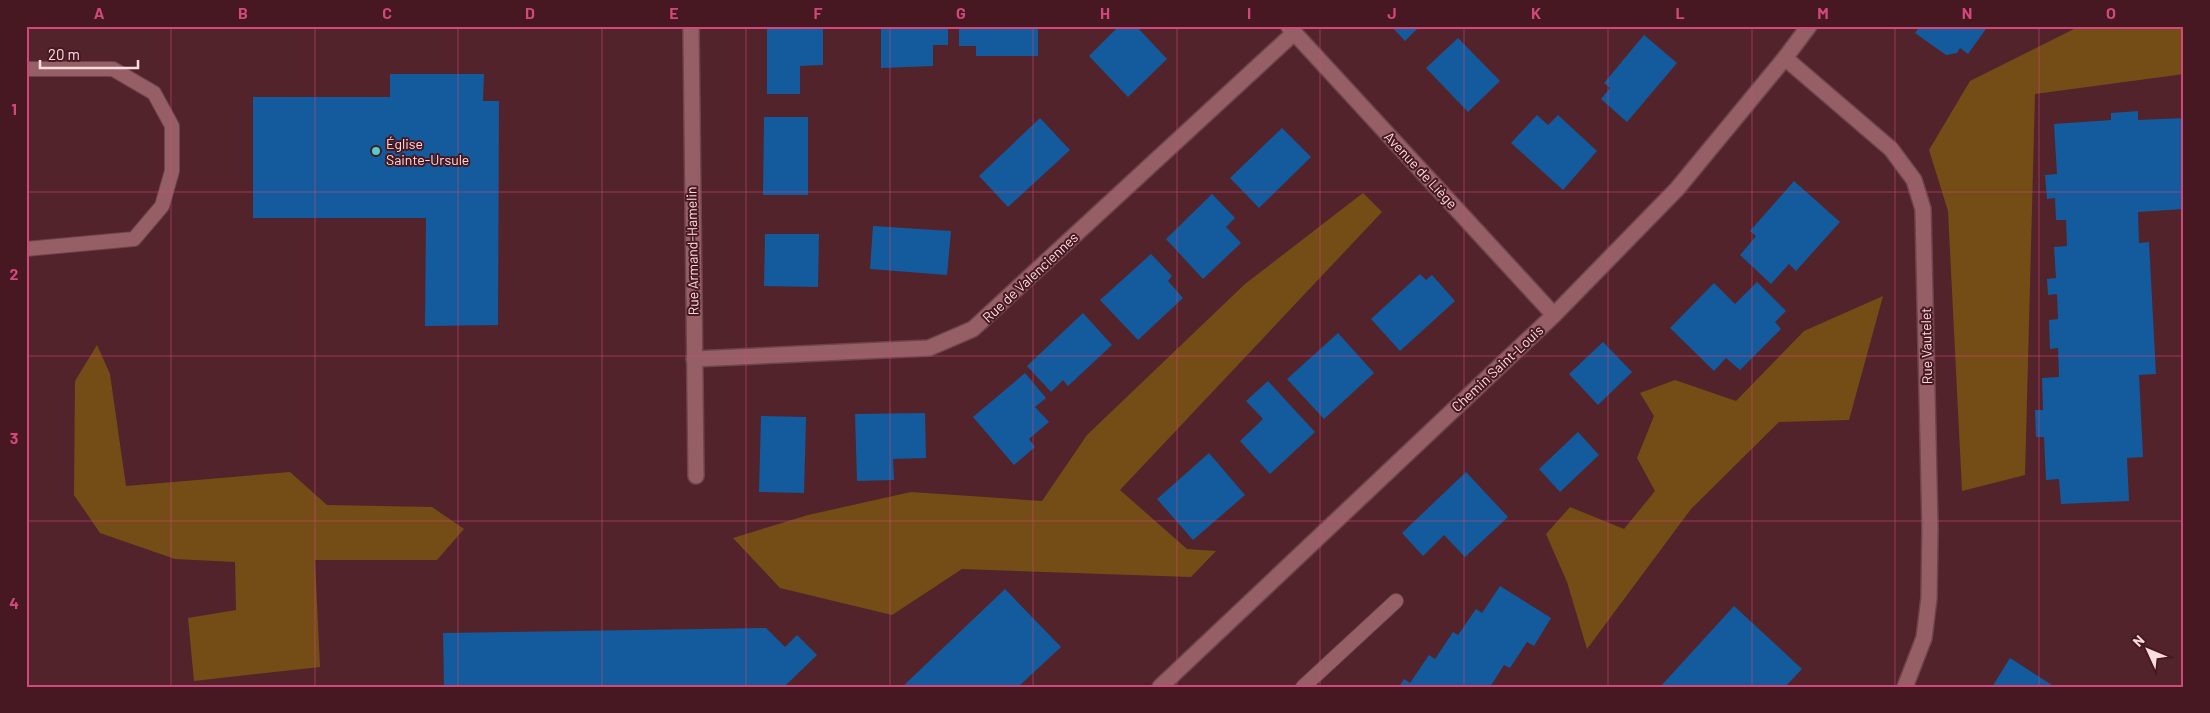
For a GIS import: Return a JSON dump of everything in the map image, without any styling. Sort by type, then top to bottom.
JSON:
[{"type":"street","name":"Rue Armand-Hamelin","points":[[691,26],[696,476]]},
{"type":"street","name":"Chemin Saint-Louis","points":[[1160,687],[1554,315],[1677,189],[1809,26]]},
{"type":"street","name":"Rue de Valenciennes","points":[[694,359],[929,348],[973,329],[1291,30]]},
{"type":"street","name":"Avenue de Liège","points":[[1291,30],[1554,315]]},
{"type":"street","name":"Rue Vautelet","points":[[1785,58],[1891,149],[1914,180],[1923,209],[1930,529],[1929,598],[1924,638],[1905,687]]},
{"type":"lane","points":[[26,69],[113,69],[154,93],[172,126],[172,171],[162,206],[134,239],[26,249]]},
{"type":"lane","points":[[1303,687],[1396,600]]},
{"type":"shaded area","points":[[2080,26],[2184,26],[2184,74],[2035,94],[2025,475],[1962,491],[1948,211],[1929,150],[1970,81]]},
{"type":"shaded area","points":[[1363,193],[1382,212],[1120,490],[1187,549],[1216,551],[1191,577],[962,569],[892,615],[780,588],[733,538],[808,515],[911,492],[1042,501],[1087,435],[1245,284]]},
{"type":"shaded area","points":[[1883,296],[1849,420],[1779,422],[1691,509],[1587,649],[1567,582],[1546,534],[1570,507],[1624,529],[1655,491],[1637,458],[1654,416],[1640,393],[1675,380],[1736,401],[1804,331]]},
{"type":"shaded area","points":[[97,345],[110,374],[126,486],[290,472],[327,505],[432,507],[464,529],[437,560],[315,560],[320,667],[194,681],[188,618],[236,610],[235,562],[175,559],[100,533],[74,495],[75,381]]},
{"type":"building","points":[[767,26],[823,26],[823,65],[800,66],[800,94],[767,94]]},
{"type":"building","points":[[881,26],[948,26],[948,45],[933,45],[933,66],[881,68]]},
{"type":"building","points":[[959,26],[1038,26],[1038,56],[976,56],[976,46],[959,46]]},
{"type":"building","points":[[1119,26],[1136,26],[1167,59],[1128,97],[1089,56]]},
{"type":"building","points":[[1391,26],[1420,26],[1405,41]]},
{"type":"building","points":[[1920,26],[1988,26],[1968,54],[1960,48],[1957,53],[1946,55],[1915,33]]},
{"type":"building","points":[[1644,35],[1677,63],[1627,122],[1601,99],[1610,88],[1604,83]]},
{"type":"building","points":[[1458,38],[1500,81],[1468,112],[1426,68]]},
{"type":"building","name":"Église Sainte-Ursule","points":[[390,74],[484,74],[483,101],[499,101],[498,325],[425,326],[426,218],[253,218],[253,97],[390,97]]},
{"type":"building","points":[[2138,111],[2138,120],[2184,118],[2184,209],[2138,212],[2139,243],[2149,242],[2156,374],[2139,375],[2143,457],[2127,458],[2129,501],[2061,504],[2059,479],[2046,480],[2044,437],[2036,437],[2035,410],[2043,410],[2042,378],[2059,377],[2058,348],[2050,349],[2049,320],[2058,319],[2057,294],[2048,295],[2047,279],[2056,278],[2054,247],[2067,246],[2066,220],[2056,220],[2055,198],[2047,199],[2045,175],[2057,174],[2054,124],[2111,120],[2111,113]]},
{"type":"building","points":[[1537,115],[1548,125],[1558,115],[1597,151],[1563,190],[1511,143]]},
{"type":"building","points":[[764,117],[808,117],[808,195],[763,195]]},
{"type":"building","points":[[1040,118],[1070,150],[1008,207],[979,176]]},
{"type":"building","points":[[1282,128],[1311,157],[1259,208],[1230,178]]},
{"type":"building","points":[[1794,181],[1840,222],[1796,271],[1789,264],[1771,284],[1740,255],[1756,236],[1750,231]]},
{"type":"building","points":[[1212,194],[1235,218],[1226,227],[1241,243],[1203,279],[1166,239]]},
{"type":"building","points":[[873,226],[951,231],[947,275],[870,269]]},
{"type":"building","points":[[765,234],[819,234],[818,287],[764,286]]},
{"type":"building","points":[[1151,254],[1172,276],[1168,281],[1183,298],[1138,340],[1100,300]]},
{"type":"building","points":[[1420,274],[1426,280],[1432,275],[1455,301],[1400,351],[1371,319]]},
{"type":"building","points":[[1757,282],[1786,311],[1775,322],[1781,329],[1740,370],[1726,358],[1714,371],[1670,328],[1714,283],[1735,304]]},
{"type":"building","points":[[1083,313],[1112,345],[1068,386],[1063,380],[1051,392],[1027,366]]},
{"type":"building","points":[[1338,333],[1374,373],[1324,419],[1287,379]]},
{"type":"building","points":[[1603,342],[1632,372],[1598,405],[1569,374]]},
{"type":"building","points":[[1025,373],[1046,398],[1035,407],[1049,422],[1029,439],[1035,447],[1014,465],[973,417]]},
{"type":"building","points":[[1268,381],[1315,432],[1270,474],[1240,441],[1263,419],[1246,401]]},
{"type":"building","points":[[925,413],[926,458],[893,459],[894,480],[857,481],[855,414]]},
{"type":"building","points":[[761,416],[806,417],[804,493],[759,492]]},
{"type":"building","points":[[1578,432],[1599,455],[1560,492],[1539,469]]},
{"type":"building","points":[[1209,453],[1245,495],[1193,540],[1157,499]]},
{"type":"building","points":[[1466,472],[1508,517],[1465,557],[1444,535],[1423,556],[1402,533]]},
{"type":"building","points":[[1500,586],[1551,618],[1534,646],[1527,642],[1510,668],[1504,665],[1490,687],[1399,687],[1404,679],[1410,683],[1429,655],[1435,659],[1453,632],[1458,635],[1476,609],[1482,613]]},
{"type":"building","points":[[1005,589],[1061,647],[1018,687],[902,687]]},
{"type":"building","points":[[1734,606],[1802,669],[1785,687],[1660,687]]},
{"type":"building","points":[[766,628],[785,647],[797,635],[817,655],[784,687],[444,687],[443,633]]},
{"type":"building","points":[[2010,658],[2055,687],[1992,687]]},
{"type":"place","name":"Église Sainte-Ursule","points":[[376,151]]}]
